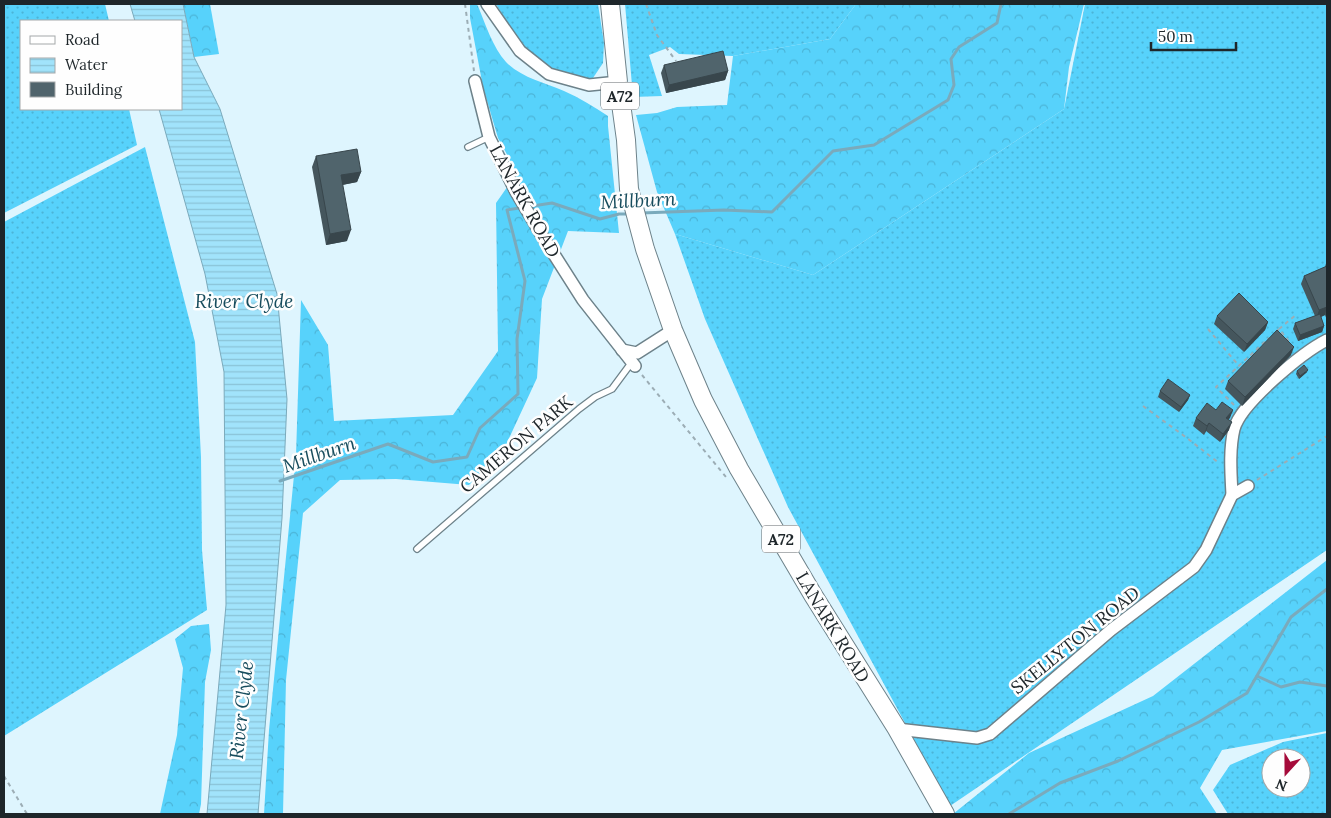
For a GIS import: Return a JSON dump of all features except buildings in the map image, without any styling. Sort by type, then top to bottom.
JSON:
[{"type":"main road","name":"LANARK ROAD","points":[[610,4],[626,140],[629,189],[644,249],[673,330],[703,400],[739,469],[896,729],[945,814]]},
{"type":"street","points":[[487,4],[520,51],[549,74],[589,85],[618,82]]},
{"type":"street","name":"LANARK ROAD","points":[[475,81],[489,137],[516,192],[583,300],[633,364]]},
{"type":"street","points":[[622,350],[637,353],[673,330]]},
{"type":"street","name":"SKELLYTON ROAD","points":[[896,729],[977,738],[990,734],[1112,630],[1194,567],[1206,550],[1232,495],[1231,468],[1234,429],[1251,403],[1301,356],[1327,340]]},
{"type":"street","points":[[1232,495],[1248,486]]},
{"type":"lane","points":[[468,148],[489,137]]},
{"type":"lane","name":"CAMERON PARK","points":[[417,549],[579,409],[595,397],[612,389],[633,364]]},
{"type":"path","points":[[465,4],[475,81]]},
{"type":"path","points":[[646,4],[657,35],[676,61]]},
{"type":"path","points":[[1243,414],[1216,387],[1297,314]]},
{"type":"path","points":[[1208,329],[1239,366]]},
{"type":"path","points":[[1279,329],[1301,356]]},
{"type":"path","points":[[633,364],[728,480]]},
{"type":"path","points":[[1143,406],[1231,468]]},
{"type":"path","points":[[1248,486],[1327,436]]},
{"type":"path","points":[[4,776],[27,814]]},
{"type":"green space","points":[[4,4],[105,4],[109,20],[20,20],[20,110],[129,110],[137,145],[4,213]]},
{"type":"green space","points":[[183,4],[210,4],[219,54],[194,57]]},
{"type":"green space","points":[[470,4],[478,6],[497,50],[512,67],[526,76],[576,97],[608,116],[619,233],[568,231],[542,299],[537,378],[504,449],[469,485],[396,479],[340,480],[303,513],[286,680],[283,814],[264,814],[269,730],[296,455],[301,300],[328,345],[334,421],[453,415],[498,351],[496,203],[517,173],[498,138],[483,87],[470,18]]},
{"type":"green space","points":[[496,4],[598,4],[604,43],[603,63],[593,78],[585,80],[554,71],[518,41]]},
{"type":"green space","points":[[625,4],[856,4],[830,39],[733,56],[679,54],[670,47],[649,55],[662,96],[633,97]]},
{"type":"green space","points":[[856,4],[1084,4],[1069,67],[1064,109],[813,275],[675,234],[657,192],[636,115],[657,113],[677,107],[727,105],[733,56],[830,39]]},
{"type":"green space","points":[[1085,4],[1327,4],[1327,550],[950,806],[788,507],[705,319],[675,234],[813,275],[1064,109]]},
{"type":"green space","points":[[145,147],[195,342],[201,457],[202,550],[207,610],[4,736],[4,222]]},
{"type":"green space","points":[[1327,560],[1327,731],[1222,750],[1200,788],[1217,814],[953,814],[1029,753],[1153,696]]},
{"type":"green space","points":[[209,624],[211,650],[205,682],[201,804],[199,814],[160,814],[177,735],[183,668],[175,639],[191,626]]},
{"type":"green space","points":[[1327,733],[1327,814],[1228,814],[1213,790],[1230,765],[1261,752],[1261,798],[1311,798],[1311,748],[1269,748],[1283,742]]},
{"type":"water","name":"River Clyde","points":[[130,4],[183,4],[194,57],[220,109],[277,294],[287,399],[282,518],[258,814],[207,814],[226,605],[224,372],[205,274],[159,110],[182,110],[182,20],[135,20]]},
{"type":"waterway","name":"Millburn","points":[[641,213],[724,210],[772,212],[833,151],[874,145],[948,100],[954,85],[951,59],[959,47],[997,23],[1001,4]]},
{"type":"waterway","name":"Millburn","points":[[280,481],[388,444],[433,462],[467,457],[480,428],[518,394],[517,339],[525,281],[507,210],[552,203],[600,219],[619,214],[630,214]]},
{"type":"waterway","points":[[1009,814],[1060,783],[1118,761],[1199,722],[1247,693],[1291,617],[1327,589]]},
{"type":"waterway","points":[[1257,676],[1281,687],[1300,682],[1327,686]]}]
